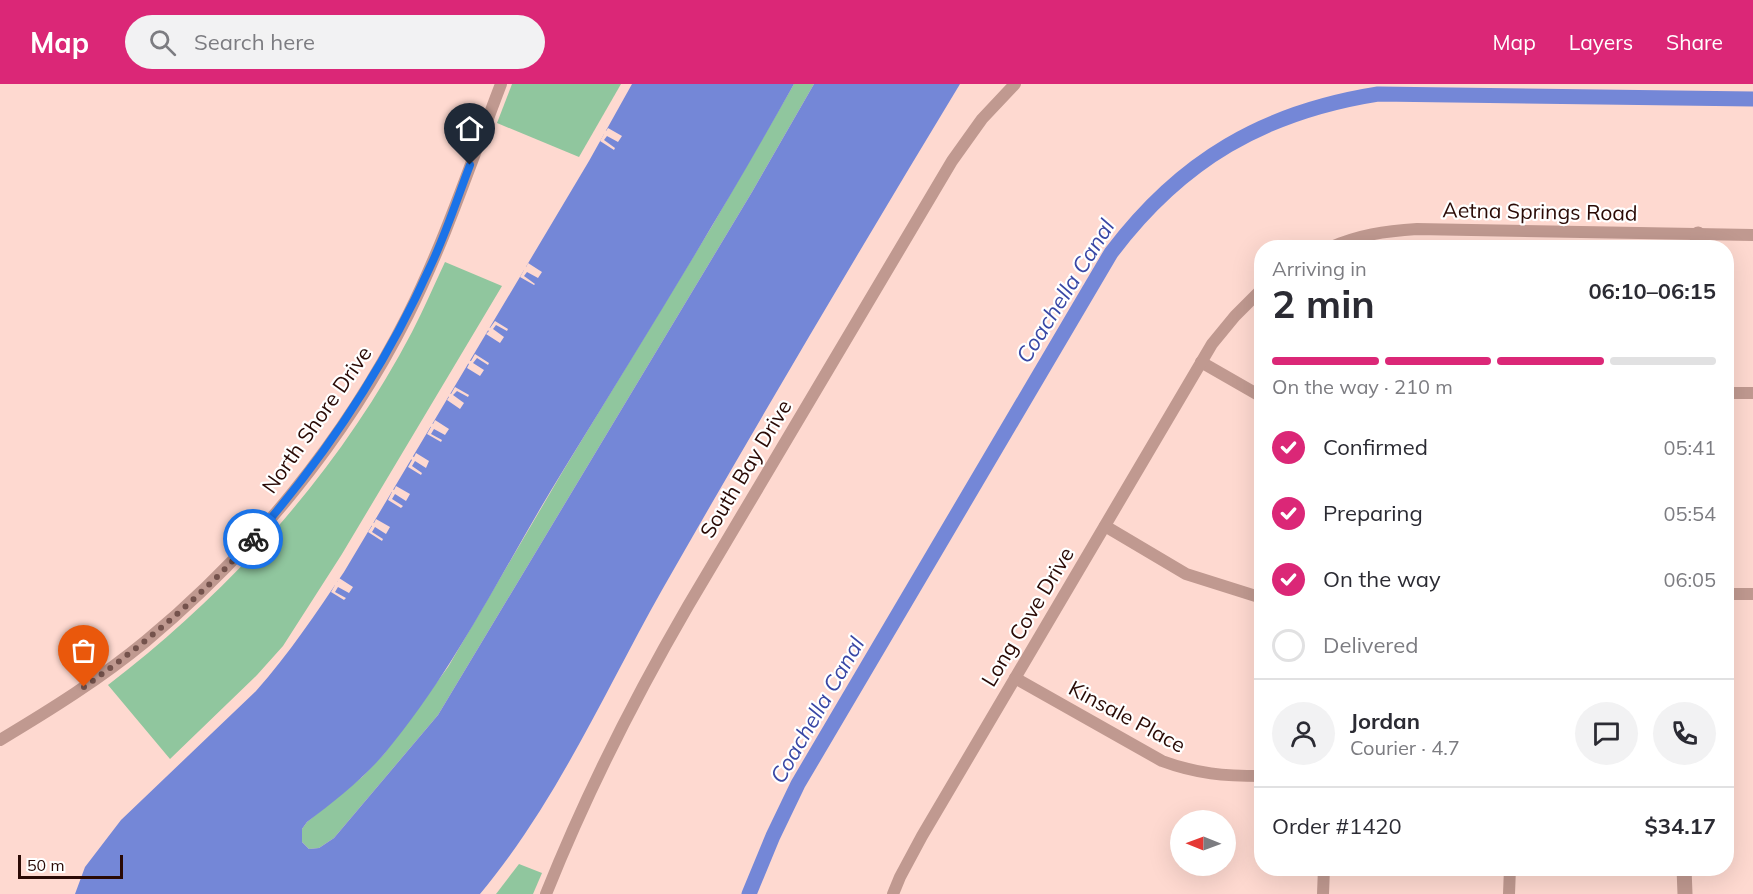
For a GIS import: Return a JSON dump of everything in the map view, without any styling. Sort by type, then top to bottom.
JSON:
[{"type":"street","name":"North Shore Drive","points":[[0,740],[49,712],[145,642],[222,574],[299,485],[351,411],[407,316],[440,245],[501,84]]},
{"type":"street","name":"South Bay Drive","points":[[546,894],[604,762],[661,652],[952,161],[982,119],[1015,84]]},
{"type":"street","name":"Aetna Springs Road","points":[[1346,240],[1380,232],[1417,229],[1674,240]]},
{"type":"street","name":"Aetna Springs Road","points":[[1706,240],[1753,235]]},
{"type":"street","points":[[1254,297],[1212,344],[1201,363],[1254,393]]},
{"type":"street","name":"Long Cove Drive","points":[[893,894],[922,836],[1201,363]]},
{"type":"street","points":[[1734,393],[1753,393]]},
{"type":"street","points":[[1105,526],[1186,574],[1254,595]]},
{"type":"street","points":[[1734,594],[1753,594]]},
{"type":"street","name":"Kinsale Place","points":[[1015,678],[1162,761],[1205,774],[1254,776]]},
{"type":"street","points":[[1323,894],[1324,876]]},
{"type":"street","points":[[1509,894],[1510,876]]},
{"type":"street","points":[[1684,876],[1685,894]]},
{"type":"green space","points":[[512,84],[621,84],[579,157],[497,123]]},
{"type":"green space","points":[[794,84],[814,84],[752,192],[438,715],[334,838],[319,848],[309,849],[302,842],[302,829],[307,822],[362,777],[384,754],[448,667],[563,471],[712,226]]},
{"type":"green space","points":[[445,262],[502,286],[342,554],[283,646],[257,675],[170,759],[108,685],[198,609],[240,568],[280,525],[317,479],[383,383],[412,332]]},
{"type":"green space","points":[[519,864],[542,873],[533,894],[496,894]]},
{"type":"water","points":[[632,84],[794,84],[710,230],[542,505],[458,650],[411,720],[385,753],[358,781],[307,822],[302,829],[302,842],[309,849],[319,848],[334,838],[438,715],[752,192],[814,84],[960,84],[735,463],[662,590],[578,746],[532,823],[480,894],[75,894],[85,867],[121,820],[256,691],[323,603],[344,572],[589,161]]},
{"type":"pier","points":[[608,128],[622,136],[618,142],[607,136],[604,140],[615,148],[614,150],[600,141],[604,134],[603,130],[606,131]]},
{"type":"pier","points":[[528,263],[542,272],[538,278],[527,272],[524,276],[534,285],[520,277],[524,270],[521,268],[526,267]]},
{"type":"pier","points":[[495,321],[508,329],[507,331],[496,325],[493,329],[504,337],[500,343],[486,334],[489,331],[486,329],[487,326],[490,328]]},
{"type":"pier","points":[[475,354],[489,363],[488,365],[477,358],[473,363],[484,370],[480,376],[467,368],[469,364],[467,360],[471,361]]},
{"type":"pier","points":[[455,387],[469,395],[468,397],[457,391],[453,395],[464,403],[460,409],[447,400],[449,397],[447,392],[451,394]]},
{"type":"pier","points":[[435,420],[449,429],[445,435],[434,429],[431,434],[442,440],[441,442],[427,434],[431,427],[428,425],[430,422],[433,424]]},
{"type":"pier","points":[[416,453],[429,461],[426,468],[415,461],[412,466],[422,473],[421,475],[408,467],[412,460],[410,455],[414,457]]},
{"type":"pier","points":[[396,486],[410,494],[406,501],[395,494],[392,499],[403,506],[401,508],[388,500],[392,492],[389,490],[391,488],[394,490]]},
{"type":"pier","points":[[376,519],[390,527],[386,534],[375,527],[372,532],[383,539],[382,541],[368,532],[372,526],[369,523],[371,521],[374,523]]},
{"type":"pier","points":[[339,578],[353,587],[349,593],[338,587],[335,592],[346,598],[344,600],[331,592],[335,585],[334,580],[337,582]]},
{"type":"waterway","name":"Coachella Canal","points":[[749,894],[798,784],[1111,253],[1166,191],[1196,167],[1228,145],[1298,113],[1378,94],[1753,99]]},
{"type":"way so far","points":[[84,687],[145,642],[191,602],[222,574],[253,539]]},
{"type":"route","points":[[253,539],[299,485],[346,420],[383,360],[431,267],[470,165]]}]
